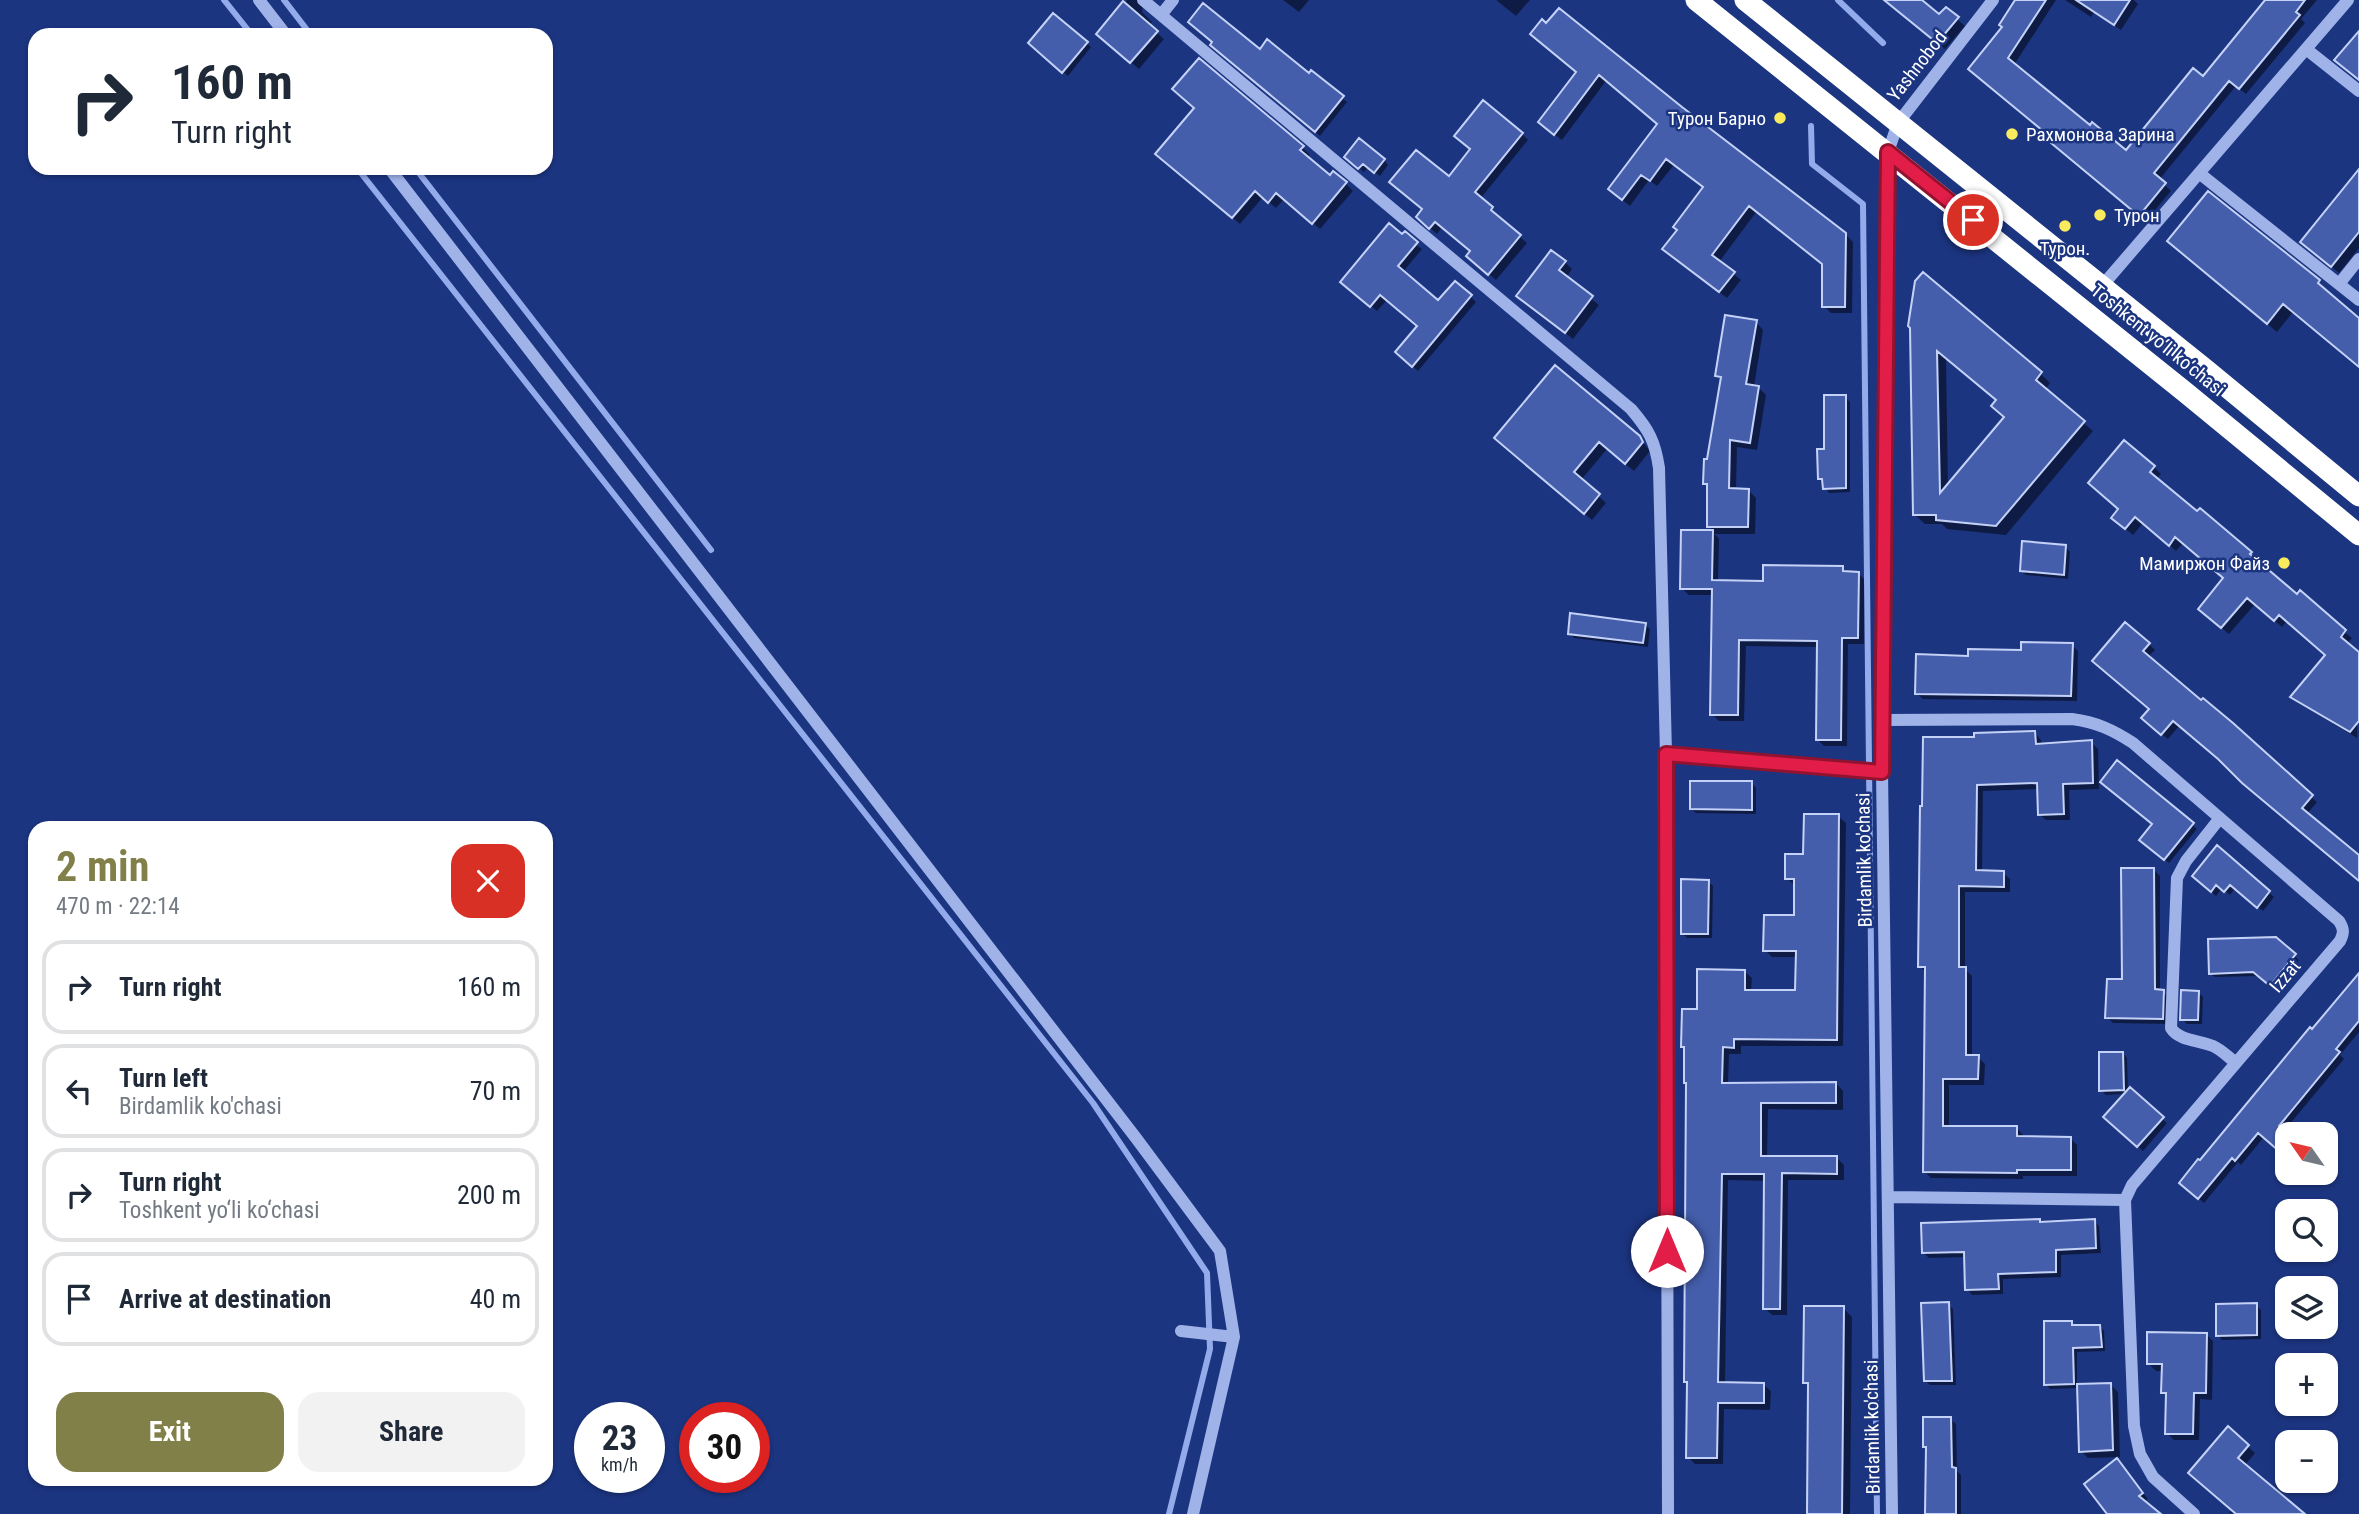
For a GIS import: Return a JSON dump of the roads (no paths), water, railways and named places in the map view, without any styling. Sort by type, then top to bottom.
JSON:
[{"type":"highway","name":"Toshkent yo‘li ko‘chasi","points":[[1696,0],[1888,152],[2359,535]]},
{"type":"highway","name":"Toshkent yo‘li ko‘chasi","points":[[1745,0],[2359,496]]},
{"type":"street","points":[[260,0],[281,28]]},
{"type":"street","points":[[1143,0],[1620,400],[1647,428],[1656,446],[1659,468],[1666,754],[1668,1514]]},
{"type":"street","points":[[1161,15],[1173,0]]},
{"type":"street","name":"Yashnobod","points":[[1898,123],[1993,0]]},
{"type":"street","points":[[2102,286],[2348,0]]},
{"type":"street","points":[[2306,49],[2359,92]]},
{"type":"street","name":"Birdamlik ko'chasi","points":[[1892,1514],[1882,720],[1888,152],[1898,123]]},
{"type":"street","points":[[2199,173],[2359,300]]},
{"type":"street","points":[[394,175],[1128,1127],[1220,1251],[1234,1337],[1193,1514]]},
{"type":"street","points":[[2339,284],[2359,259]]},
{"type":"street","name":"Izzat","points":[[1882,720],[2072,719],[2112,729],[2133,743],[2339,921],[2344,933],[2133,1185],[2125,1200]]},
{"type":"street","points":[[1666,754],[1882,772]]},
{"type":"street","points":[[2220,818],[2177,878],[2171,1028],[2181,1037],[2216,1047],[2236,1063]]},
{"type":"street","points":[[1889,1196],[2125,1200],[2136,1436],[2140,1454],[2153,1477],[2194,1514]]},
{"type":"street","points":[[1181,1331],[1234,1337]]},
{"type":"waterway","points":[[224,0],[246,28]]},
{"type":"waterway","points":[[284,0],[306,28]]},
{"type":"waterway","points":[[1838,0],[1883,43]]},
{"type":"waterway","points":[[1811,126],[1812,164],[1863,204],[1877,1514]]},
{"type":"waterway","points":[[363,175],[1093,1103],[1207,1273],[1210,1349],[1169,1514]]},
{"type":"waterway","points":[[420,175],[711,550]]},
{"type":"place","name":"Турон Барно","points":[[1780,118]]},
{"type":"place","name":"Рахмонова Зарина","points":[[2012,134]]},
{"type":"place","name":"Турон","points":[[2100,215]]},
{"type":"place","name":"Турон.","points":[[2065,226]]},
{"type":"place","name":"Мамиржон Файз","points":[[2284,563]]}]
